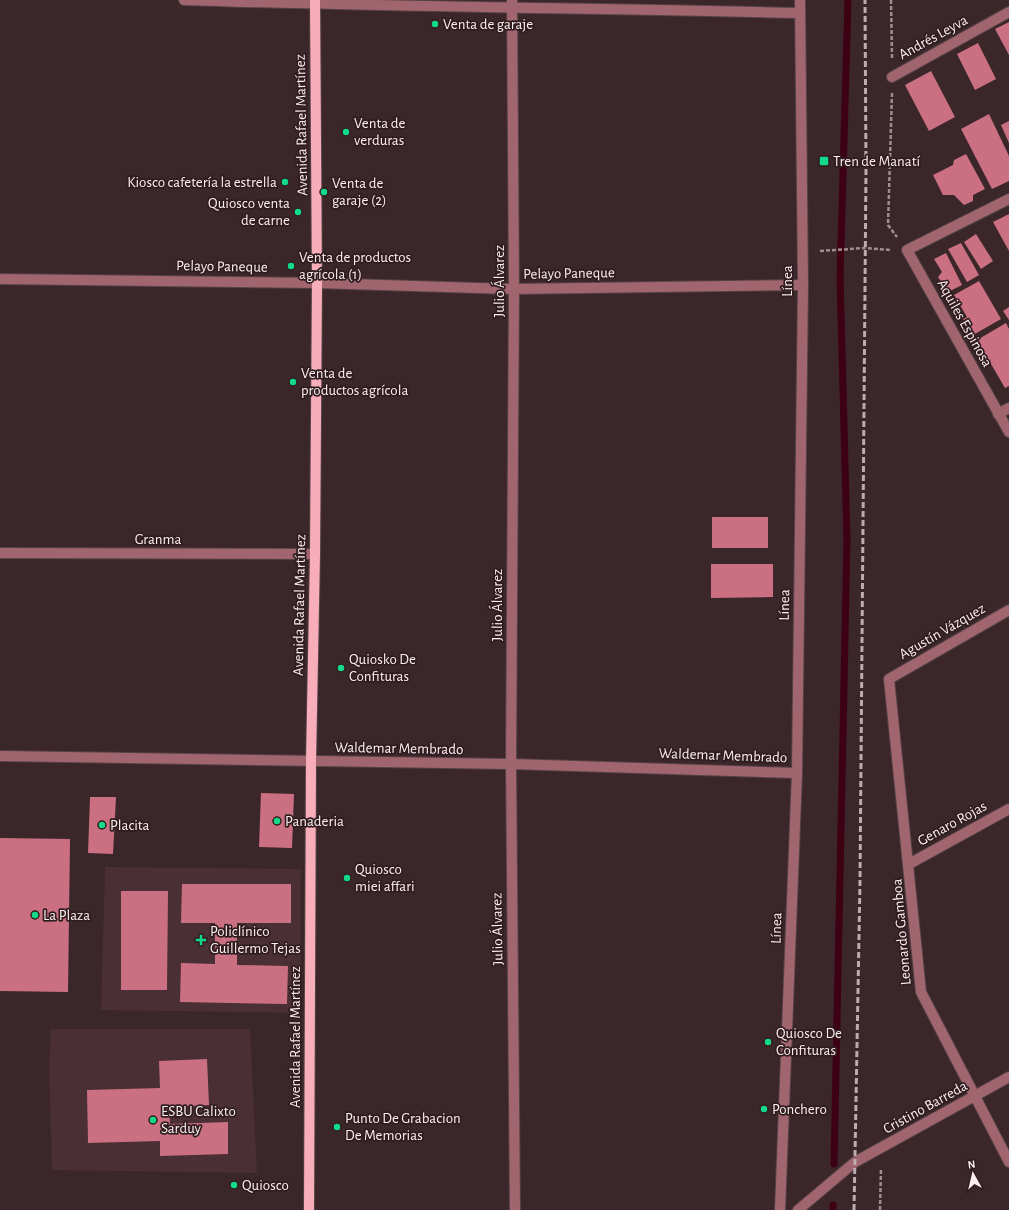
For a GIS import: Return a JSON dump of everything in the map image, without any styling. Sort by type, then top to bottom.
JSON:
[{"type":"main road","name":"Avenida Rafael Martínez","points":[[309,1210],[311,761],[315,554],[317,283],[315,2]]},
{"type":"street","points":[[184,0],[512,3],[800,13]]},
{"type":"street","name":"Línea","points":[[780,1210],[797,773],[803,285],[800,0]]},
{"type":"street","name":"Julio Álvarez","points":[[512,3],[514,289],[511,764],[515,1210]]},
{"type":"street","name":"Andrés Leyva","points":[[892,77],[1009,12]]},
{"type":"street","points":[[907,250],[1009,199]]},
{"type":"street","name":"Aquiles Espinosa","points":[[907,250],[1009,432]]},
{"type":"street","name":"Pelayo Paneque","points":[[0,279],[317,283],[514,289],[803,285]]},
{"type":"street","points":[[998,414],[1009,408]]},
{"type":"street","name":"Granma","points":[[0,553],[315,554]]},
{"type":"street","name":"Agustín Vázquez","points":[[889,679],[1009,610]]},
{"type":"street","name":"Leonardo Gamboa","points":[[889,679],[922,992],[1009,1162]]},
{"type":"street","name":"Waldemar Membrado","points":[[0,756],[511,764],[797,773]]},
{"type":"street","name":"Genaro Rojas","points":[[909,864],[1009,809]]},
{"type":"street","name":"Cristino Barreda","points":[[798,1210],[855,1162],[1009,1077]]},
{"type":"path","points":[[891,0],[892,77],[888,225],[907,250]]},
{"type":"path","points":[[802,252],[865,248],[907,250]]},
{"type":"path","points":[[880,1210],[882,1147]]},
{"type":"shaded area","name":"Policlínico Guillermo Tejas","points":[[105,867],[301,869],[300,1013],[101,1010]]},
{"type":"shaded area","name":"ESBU Calixto Sarduy","points":[[51,1029],[250,1029],[257,1173],[52,1170],[49,1069]]},
{"type":"building","points":[[1009,22],[1009,55],[995,29]]},
{"type":"building","points":[[978,43],[996,79],[975,90],[957,54]]},
{"type":"building","points":[[931,71],[955,117],[929,131],[905,85]]},
{"type":"building","points":[[989,114],[1009,156],[1009,181],[992,189],[961,129]]},
{"type":"building","points":[[1009,121],[1009,143],[1001,125]]},
{"type":"building","points":[[966,154],[985,189],[973,195],[973,201],[964,205],[954,195],[943,195],[933,175],[953,165],[954,160]]},
{"type":"building","points":[[1009,214],[1009,251],[993,222]]},
{"type":"building","points":[[976,234],[993,261],[981,269],[964,242]]},
{"type":"building","points":[[961,243],[979,275],[967,282],[948,249]]},
{"type":"building","points":[[946,253],[962,285],[950,291],[946,289],[938,277],[942,272],[934,259]]},
{"type":"building","points":[[979,281],[1001,319],[973,335],[963,319],[967,317],[954,295]]},
{"type":"building","points":[[1009,307],[1009,320],[1003,311]]},
{"type":"building","points":[[1006,323],[1009,329],[1009,386],[1005,388],[977,340]]},
{"type":"building","points":[[712,517],[768,517],[768,548],[712,548]]},
{"type":"building","points":[[711,564],[773,564],[773,597],[711,598]]},
{"type":"building","name":"Panaderia","points":[[261,793],[294,794],[292,848],[259,847]]},
{"type":"building","name":"Placita","points":[[90,797],[116,797],[113,854],[88,853]]},
{"type":"building","name":"La Plaza","points":[[0,838],[70,839],[68,992],[0,991]]},
{"type":"building","points":[[182,884],[291,884],[291,923],[237,923],[237,965],[288,966],[287,1004],[180,1002],[181,963],[215,964],[215,923],[181,923]]},
{"type":"building","points":[[121,891],[168,891],[167,990],[121,990]]},
{"type":"building","points":[[207,1059],[209,1105],[169,1107],[170,1124],[228,1122],[228,1154],[160,1156],[160,1141],[88,1143],[87,1090],[160,1088],[159,1061]]},
{"type":"waterway","points":[[834,1164],[847,539],[840,278],[848,0]]},
{"type":"waterway","points":[[833,1205],[833,1210]]},
{"type":"railway","points":[[854,1210],[860,881],[866,169],[865,0]]},
{"type":"place","name":"Venta de garaje","points":[[435,24]]},
{"type":"place","name":"Venta de verduras","points":[[346,132]]},
{"type":"place","name":"Tren de Manatí","points":[[824,161]]},
{"type":"place","name":"Kiosco cafetería la estrella","points":[[285,182]]},
{"type":"place","name":"Venta de garaje (2)","points":[[324,192]]},
{"type":"place","name":"Quiosco venta de carne","points":[[298,212]]},
{"type":"place","name":"Venta de productos agrícola (1)","points":[[291,266]]},
{"type":"place","name":"Venta de productos agrícola","points":[[293,382]]},
{"type":"place","name":"Quiosko De Confituras","points":[[341,668]]},
{"type":"place","name":"Panaderia","points":[[277,821]]},
{"type":"place","name":"Placita","points":[[102,825]]},
{"type":"place","name":"Quiosco miei affari","points":[[347,878]]},
{"type":"place","name":"La Plaza","points":[[35,915]]},
{"type":"place","name":"Policlínico Guillermo Tejas","points":[[201,940]]},
{"type":"place","name":"Quiosco De Confituras","points":[[768,1042]]},
{"type":"place","name":"Ponchero","points":[[764,1109]]},
{"type":"place","name":"ESBU Calixto Sarduy","points":[[153,1120]]},
{"type":"place","name":"Punto De Grabacion De Memorias","points":[[337,1127]]},
{"type":"place","name":"Quiosco","points":[[234,1185]]}]
